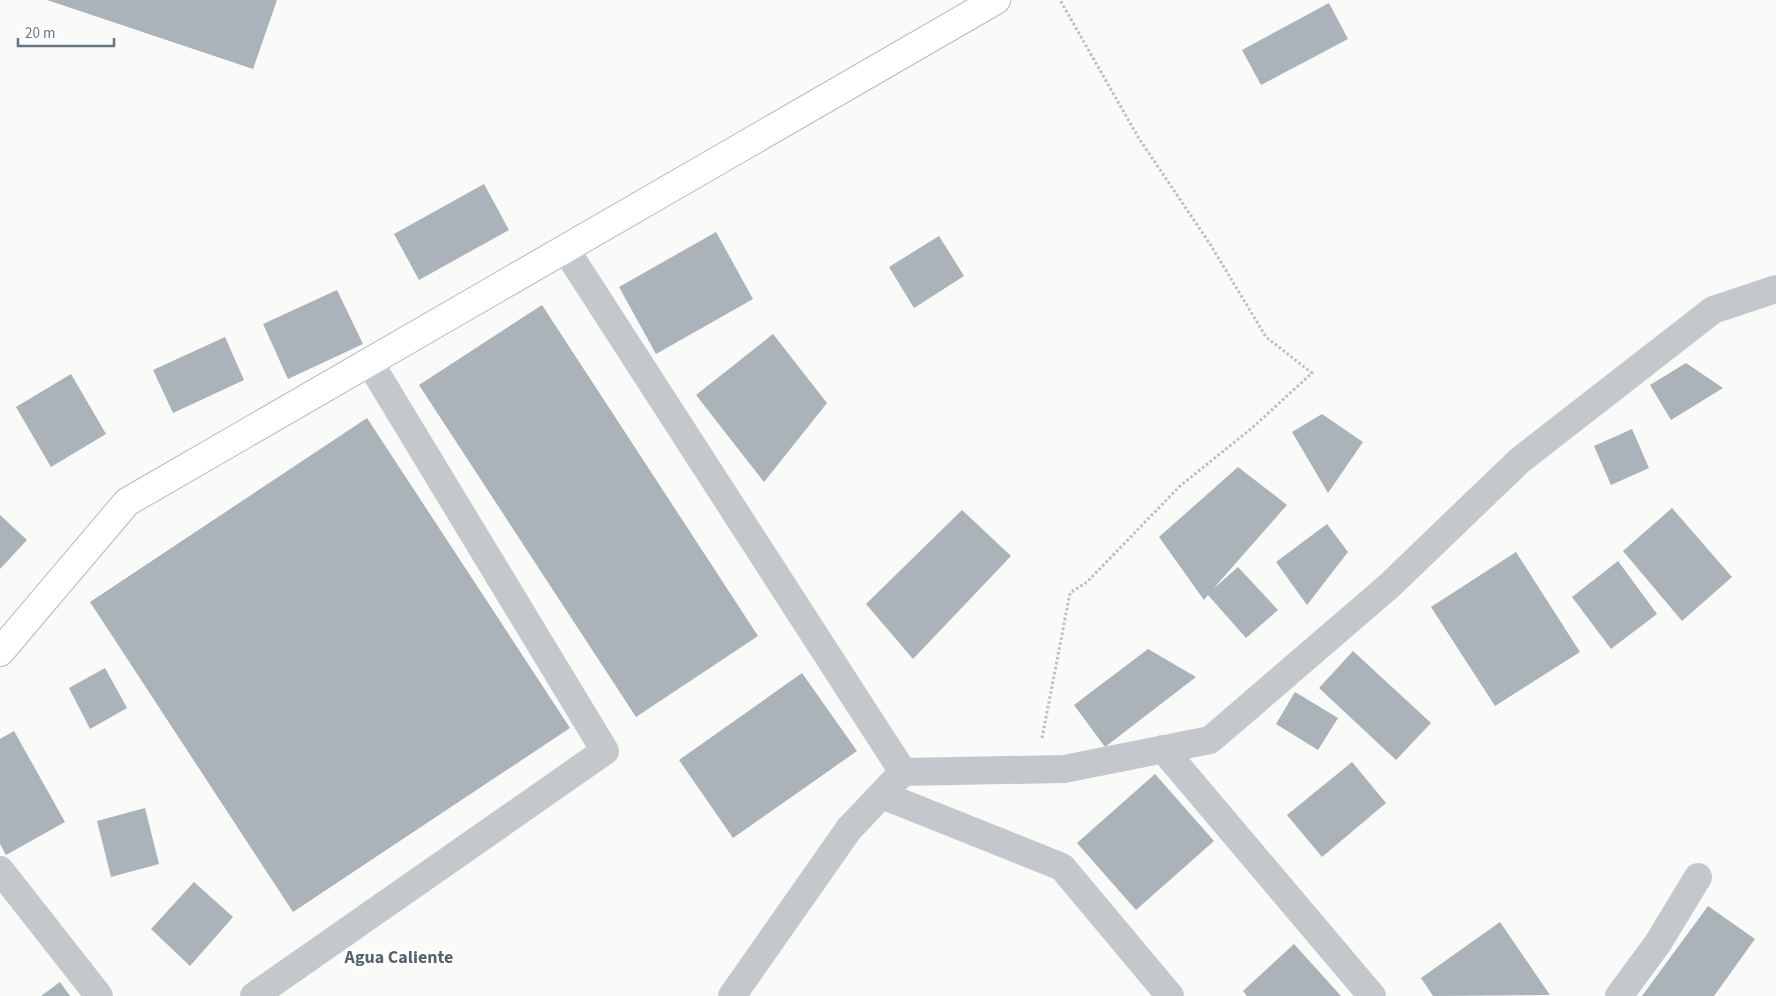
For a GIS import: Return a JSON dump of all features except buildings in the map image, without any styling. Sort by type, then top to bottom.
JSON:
[{"type":"street","points":[[0,652],[127,502],[996,0]]},
{"type":"street","points":[[566,250],[903,772]]},
{"type":"street","points":[[732,996],[849,829],[903,772],[1064,769],[1210,740],[1389,586],[1519,461],[1713,310],[1776,289]]},
{"type":"street","points":[[254,996],[605,751],[370,363]]},
{"type":"street","points":[[1163,749],[1372,996]]},
{"type":"street","points":[[882,795],[1062,867],[1170,996]]},
{"type":"street","points":[[0,870],[98,996]]},
{"type":"street","points":[[1619,996],[1658,943],[1698,877]]},
{"type":"path","points":[[1037,769],[1046,705],[1070,593],[1088,582],[1180,486],[1252,428],[1312,373],[1266,337],[1210,244],[1138,137],[1060,0]]},
{"type":"district","name":"Agua Caliente","points":[[399,957]]}]
